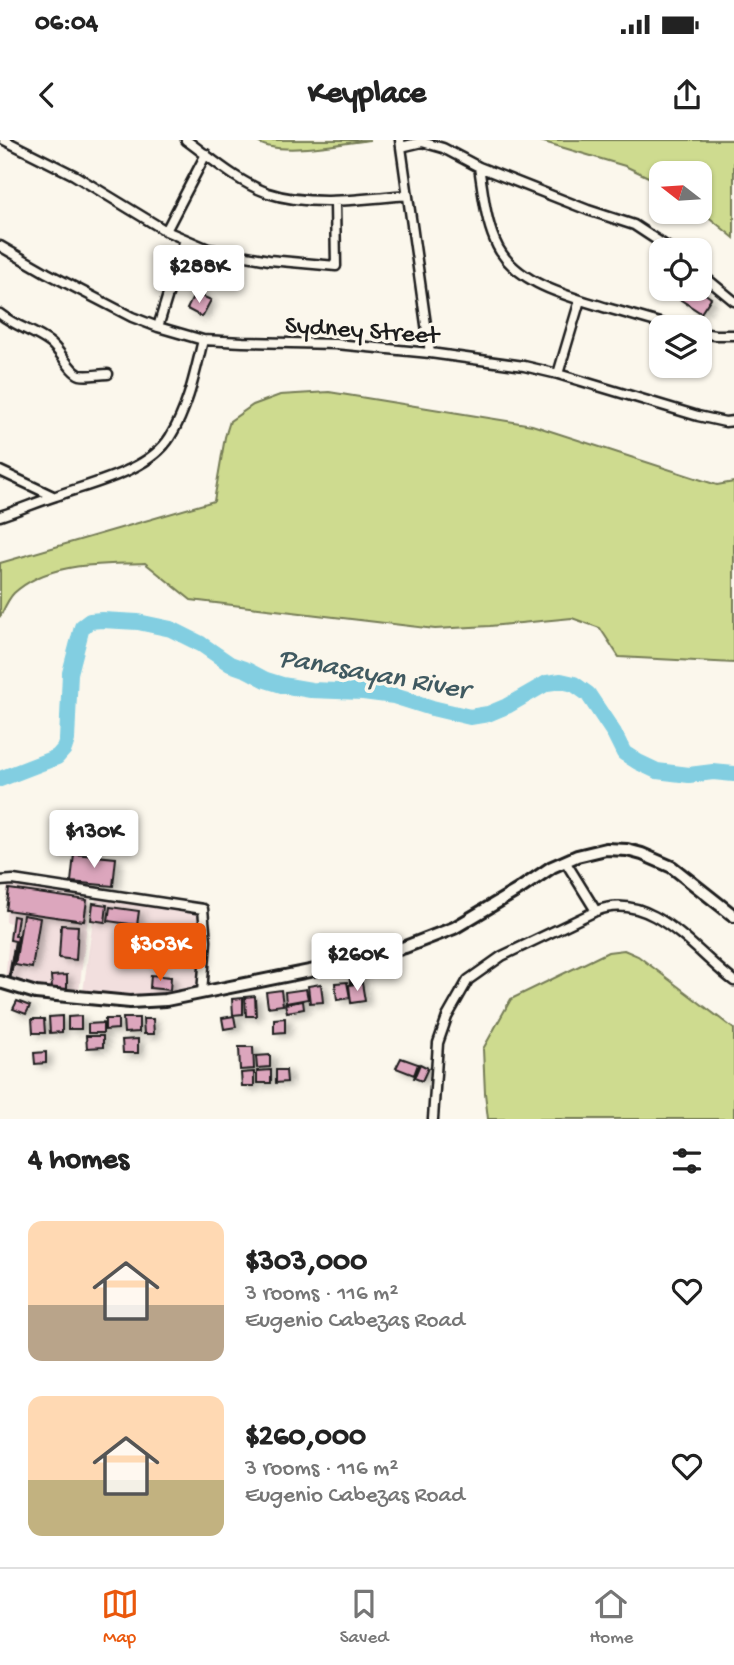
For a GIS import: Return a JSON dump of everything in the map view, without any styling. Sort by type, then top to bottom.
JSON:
[{"type":"street","points":[[4,140],[74,175],[166,231],[208,249],[269,260],[336,266],[335,202]]},
{"type":"street","points":[[186,140],[246,182],[284,197],[335,202],[407,195]]},
{"type":"street","points":[[430,353],[400,144],[422,142],[443,148],[479,167],[587,210],[634,225],[654,238]]},
{"type":"street","points":[[166,231],[206,154]]},
{"type":"street","points":[[479,167],[485,206],[495,242],[519,272],[561,294],[649,320]]},
{"type":"street","points":[[158,327],[185,239]]},
{"type":"street","name":"Sydney Street","points":[[0,246],[120,311],[158,327],[203,340],[336,344],[524,366],[558,373],[698,416],[725,422],[734,421]]},
{"type":"street","points":[[712,283],[734,301]]},
{"type":"street","points":[[558,373],[580,300]]},
{"type":"street","points":[[0,314],[11,323],[48,341],[72,370],[80,375],[108,374]]},
{"type":"street","points":[[712,335],[734,335]]},
{"type":"street","points":[[0,516],[124,472],[155,454],[169,439],[183,410],[191,390],[203,340]]},
{"type":"street","points":[[0,471],[53,496]]},
{"type":"street","points":[[0,982],[36,993],[130,1002],[166,1000],[354,962],[405,947],[453,928],[565,861],[606,849],[642,854],[672,867],[734,916]]},
{"type":"street","points":[[565,861],[596,911]]},
{"type":"street","points":[[0,881],[13,880],[204,909],[206,941],[202,993]]},
{"type":"street","points":[[433,1119],[438,1043],[447,1017],[468,980],[502,956],[596,911],[609,906],[632,906],[656,916],[734,981]]},
{"type":"shaded area","points":[[7,884],[90,899],[79,992],[35,990],[5,983],[10,923],[6,922]]},
{"type":"shaded area","points":[[96,898],[200,911],[198,991],[136,998],[83,992]]},
{"type":"green space","points":[[255,140],[370,140],[293,149],[265,145]]},
{"type":"green space","points":[[537,140],[734,140],[734,238],[712,220],[712,161],[649,161],[649,177],[625,166]]},
{"type":"green space","points":[[329,392],[532,425],[717,485],[734,482],[734,663],[619,657],[600,628],[572,618],[435,629],[191,600],[145,563],[76,567],[43,575],[14,593],[0,617],[0,563],[214,501],[230,421],[253,405],[280,395]]},
{"type":"green space","points":[[624,950],[638,956],[734,1029],[734,1119],[488,1119],[483,1049],[511,999],[608,952]]},
{"type":"building","points":[[195,293],[211,300],[202,317],[187,309]]},
{"type":"building","points":[[683,301],[709,301],[701,313]]},
{"type":"building","points":[[74,854],[116,858],[113,886],[71,882]]},
{"type":"building","points":[[9,889],[87,900],[84,921],[6,910]]},
{"type":"building","points":[[93,903],[107,905],[105,922],[91,920]]},
{"type":"building","points":[[110,907],[139,911],[137,925],[108,921]]},
{"type":"building","points":[[23,915],[40,918],[32,968],[15,965]]},
{"type":"building","points":[[13,916],[18,917],[15,936],[18,936],[8,981],[15,941],[10,940]]},
{"type":"building","points":[[61,925],[78,926],[76,960],[59,958]]},
{"type":"building","points":[[181,943],[182,954],[171,955],[170,944]]},
{"type":"building","points":[[184,945],[198,945],[198,958],[184,958]]},
{"type":"building","points":[[360,971],[361,982],[350,983],[349,972]]},
{"type":"building","points":[[67,975],[67,989],[52,989],[51,976]]},
{"type":"building","points":[[151,975],[171,977],[170,990],[150,988]]},
{"type":"building","points":[[347,982],[350,998],[337,1000],[335,983]]},
{"type":"building","points":[[362,983],[365,1001],[351,1003],[349,985]]},
{"type":"building","points":[[321,984],[323,1002],[310,1003],[308,986]]},
{"type":"building","points":[[306,989],[308,999],[286,1003],[285,992]]},
{"type":"building","points":[[281,990],[283,1005],[268,1007],[266,992]]},
{"type":"building","points":[[255,996],[256,1016],[246,1016],[245,997]]},
{"type":"building","points":[[243,998],[243,1014],[233,1015],[232,999]]},
{"type":"building","points":[[17,1001],[30,1006],[26,1014],[13,1009]]},
{"type":"building","points":[[303,1001],[304,1009],[287,1012],[285,1004]]},
{"type":"building","points":[[62,1016],[62,1032],[50,1033],[49,1017]]},
{"type":"building","points":[[81,1016],[81,1029],[68,1029],[68,1017]]},
{"type":"building","points":[[234,1016],[236,1027],[224,1029],[222,1018]]},
{"type":"building","points":[[123,1018],[139,1018],[139,1032],[124,1033]]},
{"type":"building","points":[[285,1018],[285,1032],[274,1033],[274,1019]]},
{"type":"building","points":[[32,1019],[44,1019],[45,1033],[33,1033]]},
{"type":"building","points":[[105,1019],[118,1019],[118,1029],[105,1030]]},
{"type":"building","points":[[143,1019],[153,1019],[154,1034],[144,1034]]},
{"type":"building","points":[[103,1023],[103,1033],[88,1033],[88,1024]]},
{"type":"building","points":[[86,1036],[103,1036],[103,1047],[87,1048]]},
{"type":"building","points":[[138,1039],[138,1053],[123,1053],[122,1040]]},
{"type":"building","points":[[239,1047],[253,1047],[254,1069],[240,1070]]},
{"type":"building","points":[[46,1052],[46,1063],[35,1064],[34,1053]]},
{"type":"building","points":[[270,1055],[270,1067],[257,1068],[256,1056]]},
{"type":"building","points":[[401,1058],[418,1064],[414,1075],[396,1068]]},
{"type":"building","points":[[420,1064],[428,1068],[422,1081],[414,1078]]},
{"type":"building","points":[[271,1070],[271,1083],[257,1083],[257,1071]]},
{"type":"building","points":[[276,1070],[286,1070],[287,1082],[276,1083]]},
{"type":"building","points":[[254,1072],[254,1086],[242,1086],[241,1073]]},
{"type":"waterway","name":"Panasayan River","points":[[0,779],[57,757],[64,749],[67,740],[70,673],[82,627],[90,621],[102,620],[138,622],[171,629],[201,644],[230,664],[282,685],[311,690],[394,696],[470,717],[488,714],[507,706],[547,683],[561,681],[574,684],[588,694],[624,753],[638,762],[657,771],[689,775],[713,772],[734,774]]}]
